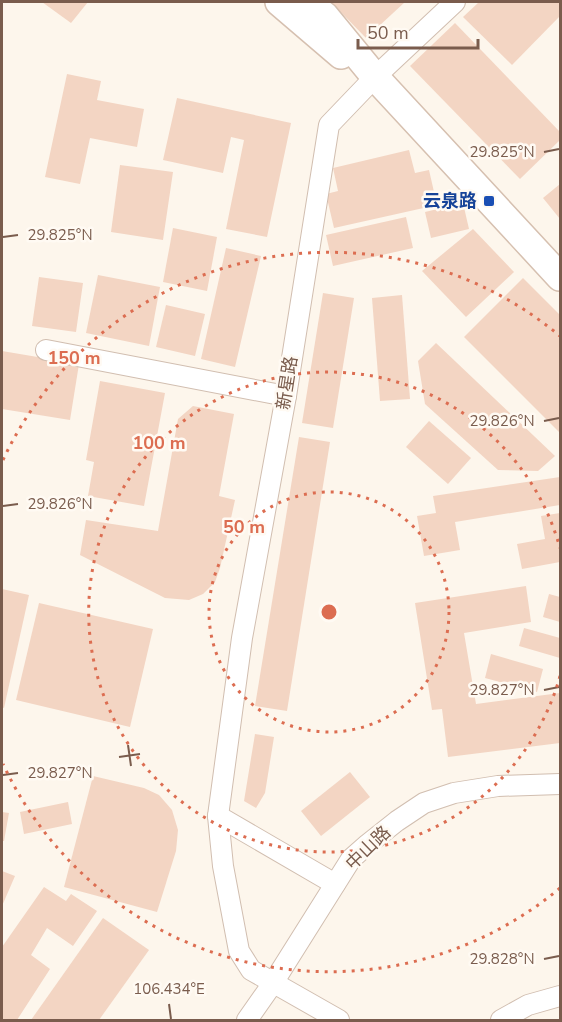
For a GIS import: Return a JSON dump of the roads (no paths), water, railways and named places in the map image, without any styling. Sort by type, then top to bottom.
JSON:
[{"type":"main road","points":[[279,2],[338,53],[375,77]]},
{"type":"main road","points":[[308,2],[325,16],[375,77],[561,277]]},
{"type":"street","name":"新星路","points":[[339,1020],[251,970],[239,951],[223,866],[218,816],[242,638],[286,396],[329,125],[375,77],[455,2]]},
{"type":"street","points":[[46,350],[286,396]]},
{"type":"street","name":"中山路","points":[[247,1020],[351,859],[397,821],[424,803],[454,793],[498,786],[561,784]]},
{"type":"street","points":[[218,816],[335,884]]},
{"type":"street","points":[[501,1020],[528,1005],[561,996]]},
{"type":"place","name":"云泉路","points":[[489,201]]}]
